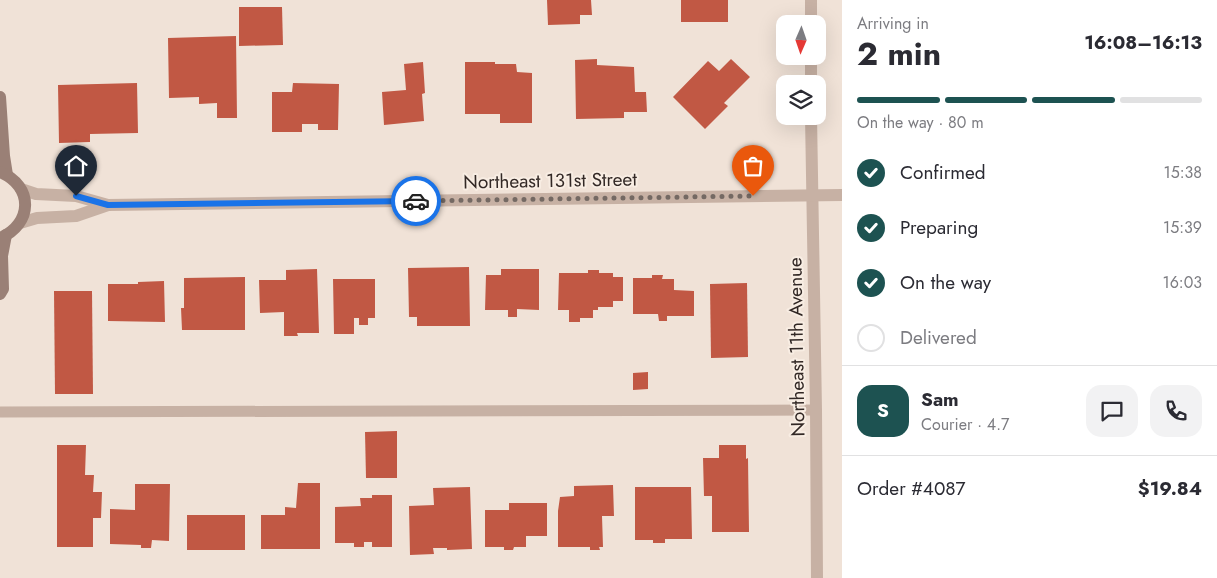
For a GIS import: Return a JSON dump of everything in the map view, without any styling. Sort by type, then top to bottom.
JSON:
[{"type":"street","points":[[810,0],[811,15]]},
{"type":"street","points":[[0,97],[4,174],[18,184],[25,204],[24,216],[20,223],[14,230],[3,237],[3,289],[0,294]]},
{"type":"street","name":"Northeast 11th Avenue","points":[[811,125],[817,578]]},
{"type":"street","name":"Northeast 131st Street","points":[[21,189],[36,194],[76,196],[108,205],[842,195]]},
{"type":"street","name":"Northeast 131st Street","points":[[20,223],[37,218],[76,216],[108,205]]},
{"type":"lane","points":[[0,412],[816,410]]},
{"type":"building","points":[[547,0],[591,0],[592,15],[580,15],[580,24],[548,25]]},
{"type":"building","points":[[681,0],[728,0],[728,22],[681,22]]},
{"type":"building","points":[[239,7],[282,7],[283,45],[239,46]]},
{"type":"building","points":[[236,36],[237,118],[217,118],[217,103],[199,104],[199,97],[169,98],[168,38]]},
{"type":"building","points":[[597,59],[597,65],[634,67],[635,92],[646,92],[647,112],[624,112],[624,118],[576,119],[575,60]]},
{"type":"building","points":[[731,59],[750,77],[724,103],[728,106],[705,129],[673,97],[708,61],[719,71]]},
{"type":"building","points":[[423,62],[425,93],[422,94],[424,121],[384,125],[382,92],[406,90],[404,64]]},
{"type":"building","points":[[465,62],[516,64],[517,72],[532,73],[532,123],[500,123],[500,114],[465,114]]},
{"type":"building","points":[[137,83],[138,133],[90,134],[90,142],[59,143],[58,85]]},
{"type":"building","points":[[293,83],[339,84],[338,130],[318,130],[318,124],[302,124],[302,132],[272,132],[272,92],[292,92]]},
{"type":"building","points":[[469,267],[470,326],[417,326],[417,317],[409,317],[408,268]]},
{"type":"building","points":[[317,269],[319,333],[297,333],[298,336],[284,336],[284,312],[260,313],[259,280],[286,280],[286,270]]},
{"type":"building","points":[[501,269],[539,269],[539,310],[517,309],[517,317],[508,317],[508,310],[485,310],[486,275],[501,275]]},
{"type":"building","points":[[588,270],[599,270],[599,273],[613,273],[613,277],[623,277],[623,301],[613,301],[613,307],[598,307],[598,310],[593,310],[593,318],[580,318],[580,322],[569,322],[569,310],[558,310],[559,273],[588,273]]},
{"type":"building","points":[[652,275],[663,275],[662,279],[674,279],[674,290],[694,291],[694,316],[667,316],[667,321],[659,321],[658,314],[633,314],[633,278],[652,278]]},
{"type":"building","points":[[245,277],[245,330],[182,330],[181,308],[184,308],[184,278]]},
{"type":"building","points":[[333,279],[375,279],[375,318],[368,318],[368,325],[359,325],[359,318],[354,318],[354,334],[334,334]]},
{"type":"building","points":[[164,281],[165,322],[108,321],[108,284],[138,284],[138,282]]},
{"type":"building","points":[[747,283],[748,357],[711,358],[710,284]]},
{"type":"building","points":[[54,291],[92,291],[93,394],[55,394]]},
{"type":"building","points":[[648,372],[648,389],[633,390],[633,373]]},
{"type":"building","points":[[397,431],[397,478],[366,478],[365,432]]},
{"type":"building","points":[[57,445],[86,445],[85,475],[94,475],[93,492],[102,492],[101,518],[93,518],[93,547],[57,547]]},
{"type":"building","points":[[719,445],[746,445],[746,459],[748,458],[749,532],[712,532],[712,496],[704,496],[703,458],[719,458]]},
{"type":"building","points":[[298,483],[320,483],[320,549],[261,549],[261,515],[285,515],[285,507],[296,508]]},
{"type":"building","points":[[135,484],[170,484],[169,541],[152,540],[151,548],[141,548],[141,545],[110,544],[110,509],[135,510]]},
{"type":"building","points":[[613,485],[614,516],[602,516],[603,547],[599,547],[600,550],[590,550],[590,547],[558,547],[560,497],[574,496],[574,486]]},
{"type":"building","points":[[470,487],[472,549],[447,550],[447,548],[433,548],[434,554],[410,555],[409,506],[434,505],[433,488]]},
{"type":"building","points":[[635,487],[691,487],[692,539],[665,539],[665,543],[653,543],[653,540],[635,540]]},
{"type":"building","points":[[372,495],[392,495],[392,547],[372,547],[372,542],[364,542],[364,547],[354,547],[354,543],[335,543],[335,507],[361,506],[360,498],[372,498]]},
{"type":"building","points":[[509,503],[547,503],[547,536],[526,536],[526,547],[514,547],[513,550],[504,550],[504,547],[485,547],[485,510],[509,510]]},
{"type":"building","points":[[187,515],[245,515],[245,550],[187,550]]},
{"type":"way so far","points":[[416,201],[753,196]]},
{"type":"route","points":[[76,196],[108,205],[416,201]]}]
